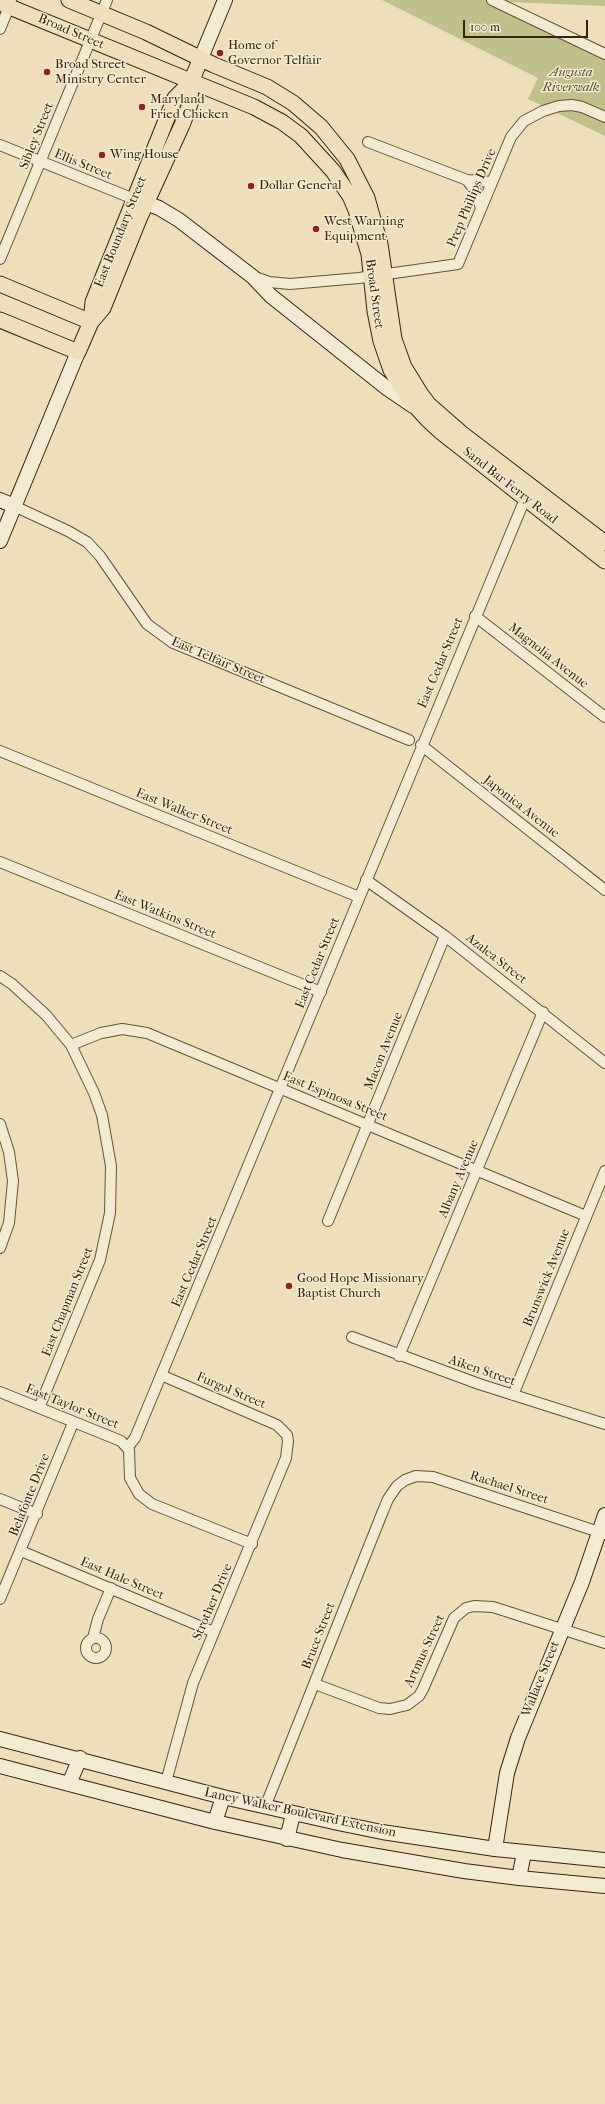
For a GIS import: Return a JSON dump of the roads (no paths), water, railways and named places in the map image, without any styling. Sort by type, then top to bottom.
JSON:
[{"type":"main road","name":"Broad Street","points":[[69,0],[104,7],[200,58],[280,94],[306,113],[338,146],[357,176],[369,203],[380,244],[377,325],[386,357],[398,384],[417,409]]},
{"type":"main road","name":"East Boundary Street","points":[[0,541],[91,322],[93,302],[141,201],[174,98],[191,82],[225,0]]},
{"type":"main road","name":"Broad Street","points":[[7,3],[90,40],[254,107],[282,122],[301,136],[322,158],[340,181],[356,210],[378,276],[398,353],[404,367],[429,405],[461,433]]},
{"type":"main road","points":[[141,201],[169,214],[253,277],[271,296],[388,389],[417,409]]},
{"type":"main road","points":[[0,284],[91,322]]},
{"type":"main road","points":[[0,320],[78,352]]},
{"type":"main road","name":"Sand Bar Ferry Road","points":[[417,409],[440,431],[605,543]]},
{"type":"main road","name":"Sand Bar Ferry Road","points":[[461,433],[605,561]]},
{"type":"main road","name":"East Telfair Street","points":[[0,500],[14,506]]},
{"type":"main road","name":"Wallace Street","points":[[495,1849],[509,1767],[524,1720],[602,1533],[605,1515]]},
{"type":"main road","name":"Laney Walker Boulevard Extension","points":[[0,1739],[80,1758],[223,1797],[293,1814],[382,1832],[524,1853],[605,1860]]},
{"type":"main road","points":[[69,1784],[80,1758]]},
{"type":"main road","name":"Laney Walker Boulevard Extension","points":[[0,1766],[215,1822],[287,1839],[417,1863],[519,1878],[605,1886]]},
{"type":"main road","points":[[215,1822],[223,1797]]},
{"type":"main road","points":[[287,1839],[293,1814]]},
{"type":"main road","points":[[519,1878],[524,1853]]},
{"type":"street","points":[[492,0],[605,54]]},
{"type":"street","points":[[0,29],[7,3]]},
{"type":"street","name":"Sibley Street","points":[[0,259],[104,7]]},
{"type":"street","name":"Prep Phillips Drive","points":[[253,277],[269,282],[290,284],[378,276],[458,264],[511,137],[524,122],[543,111],[572,105],[582,107],[605,117]]},
{"type":"street","points":[[368,142],[467,180],[492,182]]},
{"type":"street","name":"Ellis Street","points":[[0,145],[141,201]]},
{"type":"street","points":[[467,180],[477,193],[481,209]]},
{"type":"street","name":"East Cedar Street","points":[[128,1447],[135,1438],[321,992],[421,745],[528,492]]},
{"type":"street","name":"East Telfair Street","points":[[14,506],[74,534],[87,542],[100,556],[142,618],[154,630],[172,643],[409,740]]},
{"type":"street","name":"Magnolia Avenue","points":[[475,616],[605,718]]},
{"type":"street","name":"Japonica Avenue","points":[[421,745],[605,890]]},
{"type":"street","name":"East Walker Street","points":[[0,751],[359,897]]},
{"type":"street","name":"East Watkins Street","points":[[0,862],[321,992]]},
{"type":"street","name":"Azalea Street","points":[[366,880],[446,936],[605,1063]]},
{"type":"street","name":"Macon Avenue","points":[[328,1221],[446,936]]},
{"type":"street","name":"East Chapman Street","points":[[0,976],[12,984],[46,1015],[71,1045],[94,1093],[105,1128],[111,1166],[110,1213],[104,1246],[96,1272],[39,1408]]},
{"type":"street","name":"Albany Avenue","points":[[399,1356],[543,1012]]},
{"type":"street","name":"East Espinosa Street","points":[[71,1045],[101,1033],[122,1029],[147,1033],[586,1216]]},
{"type":"street","points":[[0,1124],[10,1152],[13,1181],[9,1223],[0,1248]]},
{"type":"street","name":"Brunswick Avenue","points":[[513,1395],[605,1171]]},
{"type":"street","name":"Aiken Street","points":[[352,1337],[399,1356],[513,1395],[605,1424]]},
{"type":"street","name":"Furgol Street","points":[[161,1375],[277,1425],[286,1435]]},
{"type":"street","name":"East Taylor Street","points":[[0,1392],[121,1442],[128,1447],[130,1478],[139,1494],[152,1504],[252,1544]]},
{"type":"street","name":"Belafonte Drive","points":[[0,1600],[74,1422]]},
{"type":"street","name":"Strother Drive","points":[[166,1782],[193,1683],[252,1544],[286,1458],[288,1448],[286,1435]]},
{"type":"street","name":"Rachael Street","points":[[405,1480],[416,1476],[433,1477],[602,1533]]},
{"type":"street","name":"Bruce Street","points":[[265,1807],[388,1499],[392,1491],[405,1480]]},
{"type":"street","points":[[0,1499],[36,1514]]},
{"type":"street","name":"East Hale Street","points":[[21,1551],[214,1632]]},
{"type":"street","points":[[93,1638],[98,1619],[111,1588]]},
{"type":"street","name":"Artmus Street","points":[[315,1684],[368,1705],[390,1709],[400,1708],[414,1701],[419,1696],[449,1626],[454,1618],[466,1608],[478,1606],[493,1607],[605,1643]]},
{"type":"place","name":"Home of Governor Telfair","points":[[220,53]]},
{"type":"place","name":"Broad Street Ministry Center","points":[[47,72]]},
{"type":"place","name":"Maryland Fried Chicken","points":[[142,107]]},
{"type":"place","name":"Wing House","points":[[102,155]]},
{"type":"place","name":"Dollar General","points":[[251,186]]},
{"type":"place","name":"West Warning Equipment","points":[[316,229]]},
{"type":"place","name":"Good Hope Missionary Baptist Church","points":[[289,1286]]},
{"type":"park label","name":"Augusta Riverwalk","points":[[571,80]]}]
